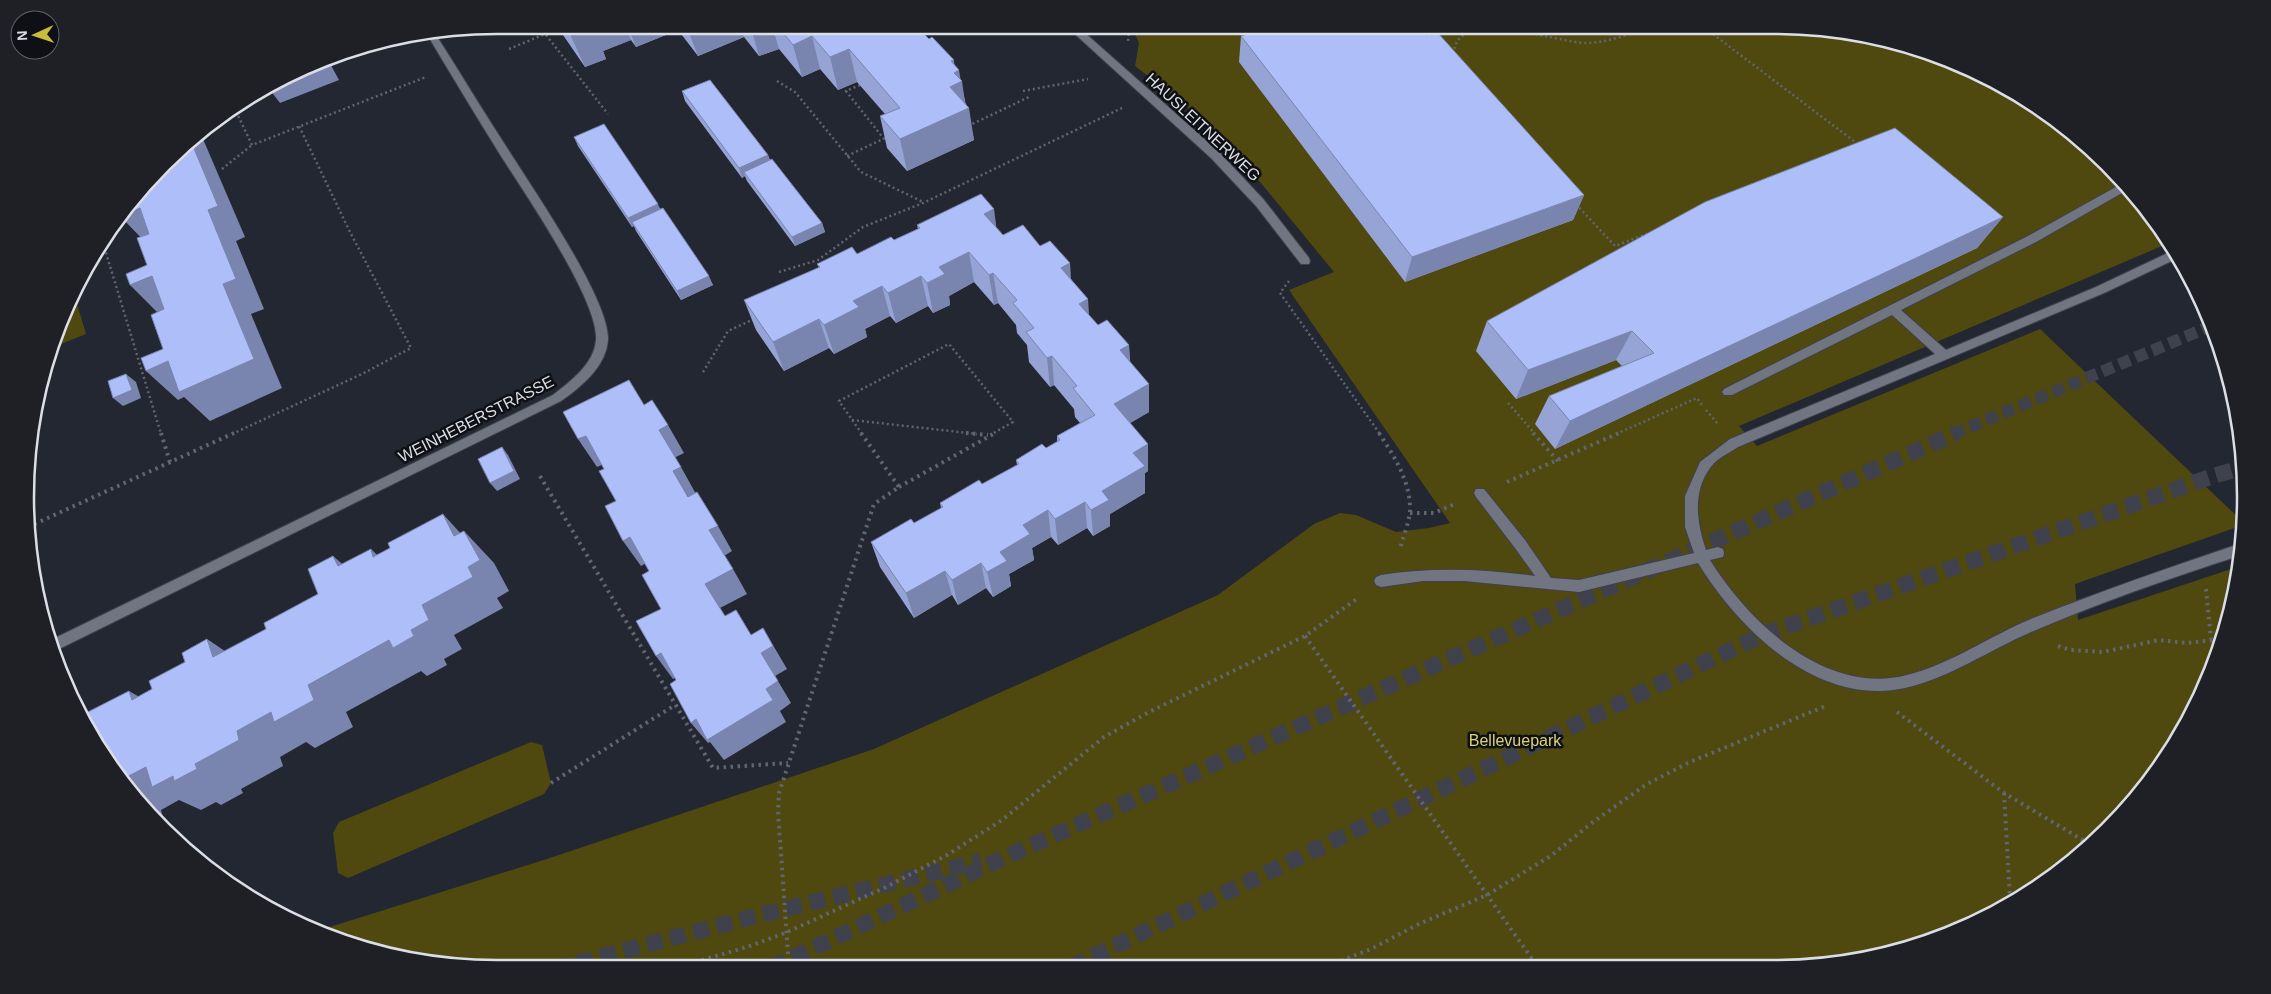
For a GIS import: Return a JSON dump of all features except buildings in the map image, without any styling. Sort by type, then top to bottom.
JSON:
[{"type":"street","name":"HAUSLEITNERWEG","points":[[1080,34],[1214,155],[1260,202],[1305,261]]},
{"type":"street","name":"WEINHEBERSTRASSE","points":[[57,644],[557,398],[580,381],[597,358],[603,338],[598,316],[582,283],[434,39]]},
{"type":"street","points":[[1728,392],[2032,239],[2120,189]]},
{"type":"street","points":[[2170,257],[2135,275],[1734,443],[1705,464],[1692,490],[1690,507],[1692,530],[1701,557],[1719,587],[1766,635],[1790,654],[1826,674],[1861,685],[1894,684],[1923,676],[2024,629],[2234,552]]},
{"type":"street","points":[[1892,308],[1944,356]]},
{"type":"street","points":[[1480,493],[1520,544],[1547,584]]},
{"type":"street","points":[[1382,581],[1421,575],[1471,574],[1547,584],[1579,586],[1718,553]]},
{"type":"path","points":[[509,49],[546,34],[608,114]]},
{"type":"path","points":[[921,36],[926,34]]},
{"type":"path","points":[[1454,62],[1453,49],[1458,40],[1468,34]]},
{"type":"path","points":[[1533,34],[1585,43],[1609,40],[1628,34]]},
{"type":"path","points":[[1543,34],[1551,37]]},
{"type":"path","points":[[1713,34],[1862,148],[1853,151]]},
{"type":"path","points":[[222,169],[252,145],[426,77]]},
{"type":"path","points":[[1023,91],[1090,78]]},
{"type":"path","points":[[777,81],[795,92],[861,172],[923,202]]},
{"type":"path","points":[[860,85],[846,91],[884,139]]},
{"type":"path","points":[[962,128],[1029,97]]},
{"type":"path","points":[[779,272],[818,260],[863,227],[923,202],[1122,108]]},
{"type":"path","points":[[237,114],[252,145]]},
{"type":"path","points":[[35,524],[362,374],[411,348],[350,232],[299,126]]},
{"type":"path","points":[[847,156],[892,135]]},
{"type":"path","points":[[1575,203],[1615,246],[1652,232]]},
{"type":"path","points":[[105,250],[170,462]]},
{"type":"path","points":[[824,254],[829,261]]},
{"type":"path","points":[[702,960],[785,933],[884,888],[947,854],[1002,820],[1104,737],[1149,712],[1305,636],[1382,581],[1398,554],[1405,536],[1410,513],[1409,492],[1396,459],[1372,422],[1280,293]]},
{"type":"path","points":[[703,372],[728,331],[760,316]]},
{"type":"path","points":[[788,960],[778,811],[779,793],[874,504],[1013,422],[949,344],[838,402],[900,487]]},
{"type":"path","points":[[1508,403],[1558,461],[1697,398]]},
{"type":"path","points":[[852,420],[989,436]]},
{"type":"path","points":[[540,476],[713,768],[788,763]]},
{"type":"path","points":[[2204,562],[2211,639]]},
{"type":"path","points":[[2024,629],[2051,644],[2070,650],[2103,652],[2159,640],[2187,643],[2215,639]]},
{"type":"path","points":[[1305,636],[1533,960]]},
{"type":"path","points":[[1343,960],[1371,949],[1419,924],[1487,895],[1552,855],[1593,822],[1646,784],[1690,762],[1819,710],[1861,685],[2004,793],[2084,841]]},
{"type":"path","points":[[551,783],[675,705]]},
{"type":"path","points":[[2004,793],[2010,896]]},
{"type":"green space","name":"Bellevuepark","points":[[1135,34],[1804,35],[1864,43],[1923,58],[1951,69],[2006,96],[2056,129],[2102,169],[2142,215],[2163,246],[1739,426],[1757,446],[2040,329],[2236,516],[2236,527],[2075,584],[2078,620],[2231,569],[2213,646],[2202,674],[2175,729],[2142,779],[2102,825],[2056,865],[2006,898],[1951,925],[1923,936],[1864,951],[1804,959],[497,960],[437,956],[407,951],[348,936],[327,928],[547,859],[874,749],[1218,595],[1314,524],[1340,513],[1356,515],[1396,532],[1450,523],[1289,290],[1334,272],[1247,166],[1185,105],[1135,66],[1139,43]]},
{"type":"green space","points":[[77,303],[86,334],[59,345]]},
{"type":"green space","points":[[531,742],[542,745],[551,783],[544,794],[348,878],[338,873],[333,833],[339,822]]},
{"type":"tunnel","points":[[1953,434],[2205,328]]},
{"type":"tunnel","points":[[788,960],[1012,854],[1956,433]]},
{"type":"tunnel","points":[[1086,960],[1762,635],[2236,470]]},
{"type":"tunnel","points":[[588,960],[760,915],[981,861]]}]
